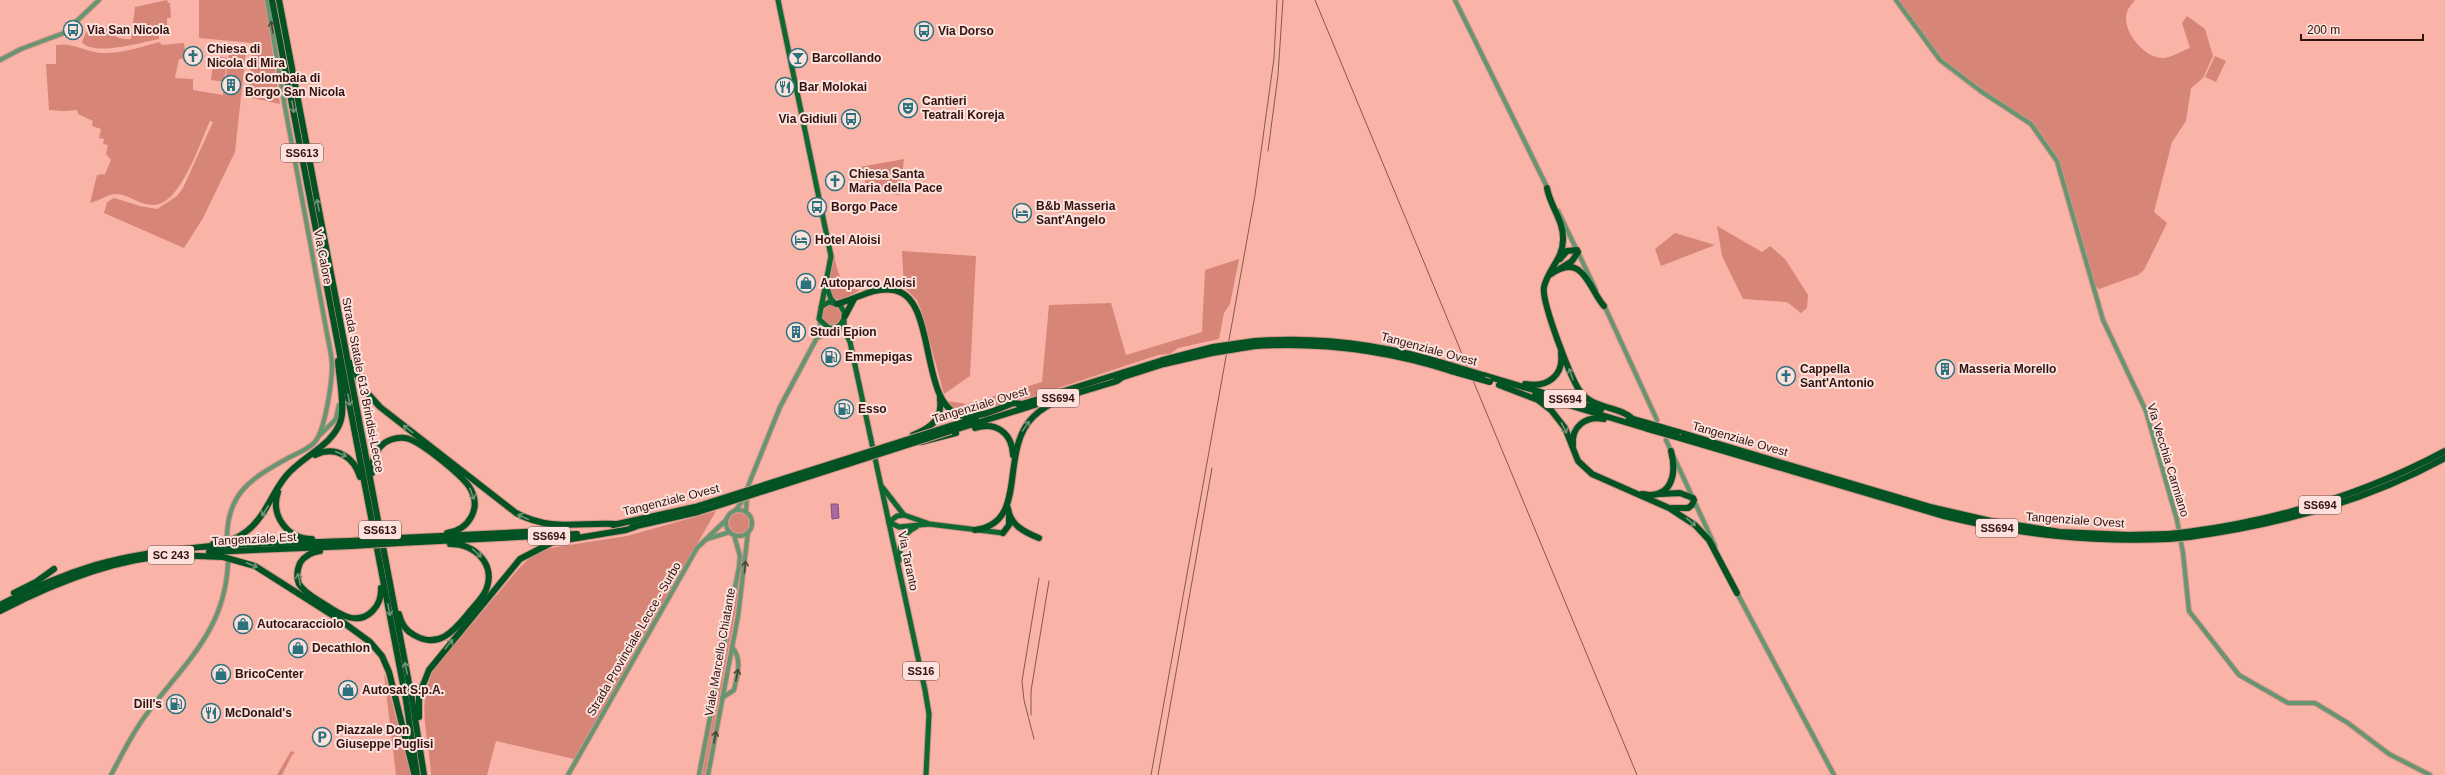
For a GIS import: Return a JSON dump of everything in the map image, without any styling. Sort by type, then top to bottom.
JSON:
[{"type":"highway","name":"Strada Statale 613 Brindisi-Lecce","points":[[272,0],[378,520],[424,774]]},
{"type":"highway","name":"Strada Statale 613 Brindisi-Lecce","points":[[279,0],[372,523],[415,748],[417,775]]},
{"type":"highway","points":[[282,0],[284,30]]},
{"type":"highway","points":[[1547,188],[1563,235],[1562,249],[1557,262]]},
{"type":"highway","points":[[1578,251],[1567,251],[1557,262],[1548,276],[1544,288],[1544,298],[1574,381],[1586,397],[1633,419]]},
{"type":"highway","points":[[1548,276],[1572,261],[1578,251]]},
{"type":"highway","points":[[1560,269],[1573,268],[1584,274],[1604,306]]},
{"type":"highway","points":[[836,303],[872,291],[892,290],[905,294],[910,299],[918,318],[940,393],[949,409],[964,416],[975,415],[1014,403],[1022,404]]},
{"type":"highway","points":[[844,318],[855,297]]},
{"type":"highway","points":[[173,552],[224,542],[239,536],[253,526],[265,512],[285,477],[332,436],[341,419],[334,306]]},
{"type":"highway","points":[[334,306],[353,368],[367,394],[385,411],[500,503],[525,518],[544,524],[568,526],[616,524]]},
{"type":"highway","name":"Tangenziale Ovest","points":[[413,540],[586,533],[635,526],[696,510],[920,442],[1022,404],[1213,347],[1255,344],[1289,339],[1327,340],[1395,352],[1633,419],[1648,426]]},
{"type":"highway","points":[[1487,378],[1532,385],[1546,384],[1557,375],[1560,369],[1562,362],[1560,345]]},
{"type":"highway","name":"Tangenziale Ovest","points":[[399,541],[565,530],[616,524],[696,510],[879,448],[951,431],[1121,378],[1163,362]]},
{"type":"highway","name":"Tangenziale Ovest","points":[[1451,368],[1487,378],[1499,385],[1648,426],[1831,480],[1964,516],[2026,528],[2095,535],[2169,536],[2255,527],[2317,511],[2376,490],[2445,458]]},
{"type":"highway","points":[[1003,533],[1008,525],[1006,516],[1013,463],[1022,432],[1040,411],[1061,400],[1117,381],[1121,378]]},
{"type":"highway","points":[[1499,385],[1538,400],[1551,410],[1565,428],[1575,455],[1592,474],[1669,508],[1687,518],[1704,534],[1737,593]]},
{"type":"highway","points":[[879,448],[930,428],[940,413],[940,393]]},
{"type":"highway","points":[[1575,455],[1573,443],[1574,432],[1577,427],[1588,419],[1602,418],[1641,429],[1648,426]]},
{"type":"highway","points":[[951,431],[987,425],[1000,429],[1011,442],[1013,463]]},
{"type":"highway","points":[[378,520],[372,472],[373,458],[381,446],[388,441],[396,438],[412,440],[464,480],[470,487],[475,503],[471,519],[458,530],[413,540]]},
{"type":"highway","points":[[1655,495],[1664,490],[1672,480],[1675,470],[1671,451]]},
{"type":"highway","name":"Tangenziale Ovest","points":[[2188,535],[2253,522],[2317,506],[2388,480],[2445,451]]},
{"type":"highway","points":[[342,544],[302,538],[290,532],[278,516],[276,503],[279,490],[296,469],[314,455],[321,452],[336,452],[349,458],[358,471],[372,523]]},
{"type":"highway","points":[[1632,492],[1655,495],[1680,493],[1694,499],[1692,505],[1688,508],[1669,508]]},
{"type":"highway","points":[[975,530],[990,527],[1006,516]]},
{"type":"highway","points":[[1006,516],[1022,530],[1039,538]]},
{"type":"highway","points":[[424,774],[425,764],[418,711],[419,696],[425,678],[436,659],[514,565],[528,554],[554,542],[626,530],[635,526]]},
{"type":"highway","points":[[386,565],[390,572],[400,616],[406,629],[417,637],[430,641],[437,640],[450,634],[485,592],[489,577],[484,560],[472,549],[465,546],[413,540]]},
{"type":"highway","name":"Tangenziale Est","points":[[0,605],[51,581],[88,568],[128,557],[173,552],[399,541]]},
{"type":"highway","points":[[342,544],[308,554],[300,564],[297,577],[299,584],[307,593],[349,618],[368,615],[380,600],[381,586],[378,554]]},
{"type":"highway","points":[[173,552],[223,557],[255,566],[328,611],[370,642],[382,656],[390,672],[414,775]]},
{"type":"highway","name":"Tangenziale Est","points":[[0,611],[44,589],[90,572],[173,552]]},
{"type":"highway","points":[[0,605],[9,596],[36,582],[54,569]]},
{"type":"main road","points":[[778,0],[830,247],[830,262],[818,315],[820,322]]},
{"type":"main road","name":"Via Taranto","points":[[826,282],[829,295],[843,308],[844,329],[852,352],[929,714],[926,775]]},
{"type":"main road","points":[[821,307],[828,302],[836,303]]},
{"type":"main road","points":[[833,328],[844,318]]},
{"type":"main road","name":"Via Taranto","points":[[820,322],[843,334],[852,352]]},
{"type":"main road","points":[[881,484],[889,498],[904,515]]},
{"type":"main road","points":[[929,524],[899,527],[889,522],[897,516],[904,515],[929,524],[1003,533]]},
{"type":"main road","points":[[899,569],[900,543],[906,533],[918,525]]},
{"type":"street","points":[[0,60],[20,49],[64,33],[99,0]]},
{"type":"street","name":"Via Calore","points":[[267,0],[285,108],[330,351],[332,368],[319,436]]},
{"type":"street","points":[[1455,0],[1578,251],[1657,420]]},
{"type":"street","name":"Via Vecchia Carmiano","points":[[1896,0],[1940,60],[1982,92],[2031,124],[2057,161],[2103,320],[2146,411],[2178,526],[2183,553],[2189,611],[2238,675],[2288,704],[2296,705],[2308,702],[2321,706],[2369,738],[2389,754],[2430,775]]},
{"type":"street","points":[[726,520],[729,514],[736,510],[742,501],[747,485],[785,396],[816,341],[821,329],[820,322]]},
{"type":"street","points":[[816,341],[833,328]]},
{"type":"street","points":[[227,538],[227,526],[232,506],[244,487],[261,473],[310,446],[332,424],[339,409],[340,389]]},
{"type":"street","points":[[323,419],[327,425],[332,424]]},
{"type":"street","points":[[1666,440],[1737,593],[1834,775]]},
{"type":"street","name":"Viale Marcello Chiatante","points":[[708,775],[746,568],[748,532],[751,520],[746,512],[747,485]]},
{"type":"street","points":[[736,510],[746,512]]},
{"type":"street","name":"Viale Marcello Chiatante","points":[[699,775],[739,567],[740,556],[726,520]]},
{"type":"street","name":"Strada Provinciale Lecce - Surbo","points":[[568,775],[697,548],[726,520]]},
{"type":"street","points":[[704,540],[732,534],[742,536],[748,532]]},
{"type":"street","points":[[111,775],[146,715],[182,672],[208,632],[225,594],[228,563]]},
{"type":"street","points":[[722,698],[734,690],[738,671],[737,652],[732,647]]},
{"type":"shaded area","points":[[167,0],[168,3],[170,3],[171,18],[167,18],[167,26],[158,28],[159,39],[107,48],[96,48],[88,46],[82,42],[88,28],[91,30],[94,24],[111,31],[117,37],[122,39],[131,39],[135,7]]},
{"type":"shaded area","points":[[199,0],[265,0],[280,104],[248,97],[253,43],[199,38]]},
{"type":"shaded area","points":[[1897,0],[2135,0],[2129,8],[2126,16],[2129,32],[2138,45],[2150,55],[2164,58],[2190,48],[2182,23],[2187,16],[2205,29],[2213,56],[2203,78],[2191,88],[2186,121],[2172,142],[2154,212],[2167,223],[2144,270],[2138,275],[2099,289],[2094,286],[2080,231],[2077,231],[2056,155],[2033,122],[1981,90],[1941,59]]},
{"type":"shaded area","points":[[159,42],[162,45],[184,43],[186,58],[179,59],[175,78],[193,79],[193,90],[223,95],[230,48],[243,48],[246,51],[235,152],[203,218],[184,248],[104,213],[107,202],[114,198],[140,206],[157,209],[177,196],[183,188],[213,122],[210,121],[195,157],[181,184],[164,202],[149,205],[116,194],[90,203],[97,175],[105,174],[111,160],[106,154],[108,145],[103,144],[104,139],[99,138],[101,129],[92,126],[93,121],[78,114],[77,110],[49,110],[46,64],[56,64],[56,45],[62,44],[96,52],[109,53],[131,50]]},
{"type":"shaded area","points":[[214,56],[227,58],[224,82],[211,80]]},
{"type":"shaded area","points":[[2215,56],[2226,61],[2216,82],[2205,77]]},
{"type":"shaded area","points":[[904,159],[900,195],[865,190],[865,173],[859,172],[860,167]]},
{"type":"shaded area","points":[[1717,226],[1762,252],[1770,246],[1785,259],[1808,295],[1807,308],[1801,313],[1787,302],[1743,299],[1722,256]]},
{"type":"shaded area","points":[[1675,233],[1715,245],[1661,266],[1655,249]]},
{"type":"shaded area","points":[[902,251],[976,256],[970,376],[944,394],[921,310],[917,300],[904,287]]},
{"type":"shaded area","points":[[834,254],[838,272],[844,282],[853,289],[860,290],[840,301],[832,297],[828,284]]},
{"type":"shaded area","points":[[1239,259],[1230,304],[1224,313],[1219,339],[1178,348],[1170,354],[1158,355],[1031,397],[970,413],[959,412],[947,401],[967,404],[1042,382],[1049,305],[1111,303],[1126,355],[1202,332],[1205,270]]},
{"type":"shaded area","points":[[831,305],[838,308],[841,315],[838,322],[831,325],[824,322],[821,315],[824,308]]},
{"type":"shaded area","points":[[831,504],[838,504],[839,518],[832,519]]},
{"type":"shaded area","points":[[716,511],[574,759],[496,741],[487,775],[431,775],[424,707],[429,681],[435,667],[521,566],[533,555],[550,548],[627,536]]},
{"type":"shaded area","points":[[739,513],[746,516],[749,523],[746,530],[739,533],[732,530],[729,523],[732,516]]},
{"type":"shaded area","points":[[742,564],[744,565],[705,775],[702,775]]},
{"type":"shaded area","points":[[384,674],[386,679],[411,775],[396,775]]},
{"type":"shaded area","points":[[291,751],[295,753],[292,755],[282,775],[277,775]]},
{"type":"railway","points":[[1151,775],[1255,195],[1274,58],[1277,0]]},
{"type":"railway","points":[[1268,151],[1278,75],[1283,0]]},
{"type":"railway","points":[[1315,0],[1637,775]]},
{"type":"railway","points":[[1158,775],[1212,468]]},
{"type":"railway","points":[[1034,739],[1024,700],[1022,681],[1039,578]]},
{"type":"railway","points":[[1031,715],[1031,691],[1049,581]]},
{"type":"place","name":"Via San Nicola","points":[[73,30]]},
{"type":"place","name":"Via Dorso","points":[[924,31]]},
{"type":"place","name":"Chiesa di Nicola di Mira","points":[[193,56]]},
{"type":"place","name":"Barcollando","points":[[798,58]]},
{"type":"place","name":"Colombaia di Borgo San Nicola","points":[[231,85]]},
{"type":"place","name":"Bar Molokai","points":[[785,87]]},
{"type":"place","name":"Cantieri Teatrali Koreja","points":[[908,108]]},
{"type":"place","name":"Via Gidiuli","points":[[851,119]]},
{"type":"place","name":"Chiesa Santa Maria della Pace","points":[[835,181]]},
{"type":"place","name":"Borgo Pace","points":[[817,207]]},
{"type":"place","name":"B&b Masseria Sant'Angelo","points":[[1022,213]]},
{"type":"place","name":"Hotel Aloisi","points":[[801,240]]},
{"type":"place","name":"Autoparco Aloisi","points":[[806,283]]},
{"type":"place","name":"Studi Epion","points":[[796,332]]},
{"type":"place","name":"Emmepigas","points":[[831,357]]},
{"type":"place","name":"Masseria Morello","points":[[1945,369]]},
{"type":"place","name":"Cappella Sant'Antonio","points":[[1786,376]]},
{"type":"place","name":"Esso","points":[[844,409]]},
{"type":"place","name":"Autocaracciolo","points":[[243,624]]},
{"type":"place","name":"Decathlon","points":[[298,648]]},
{"type":"place","name":"BricoCenter","points":[[221,674]]},
{"type":"place","name":"Autosat S.p.A.","points":[[348,690]]},
{"type":"place","name":"Dill's","points":[[176,704]]},
{"type":"place","name":"McDonald's","points":[[211,713]]},
{"type":"place","name":"Piazzale Don Giuseppe Puglisi","points":[[322,737]]}]
